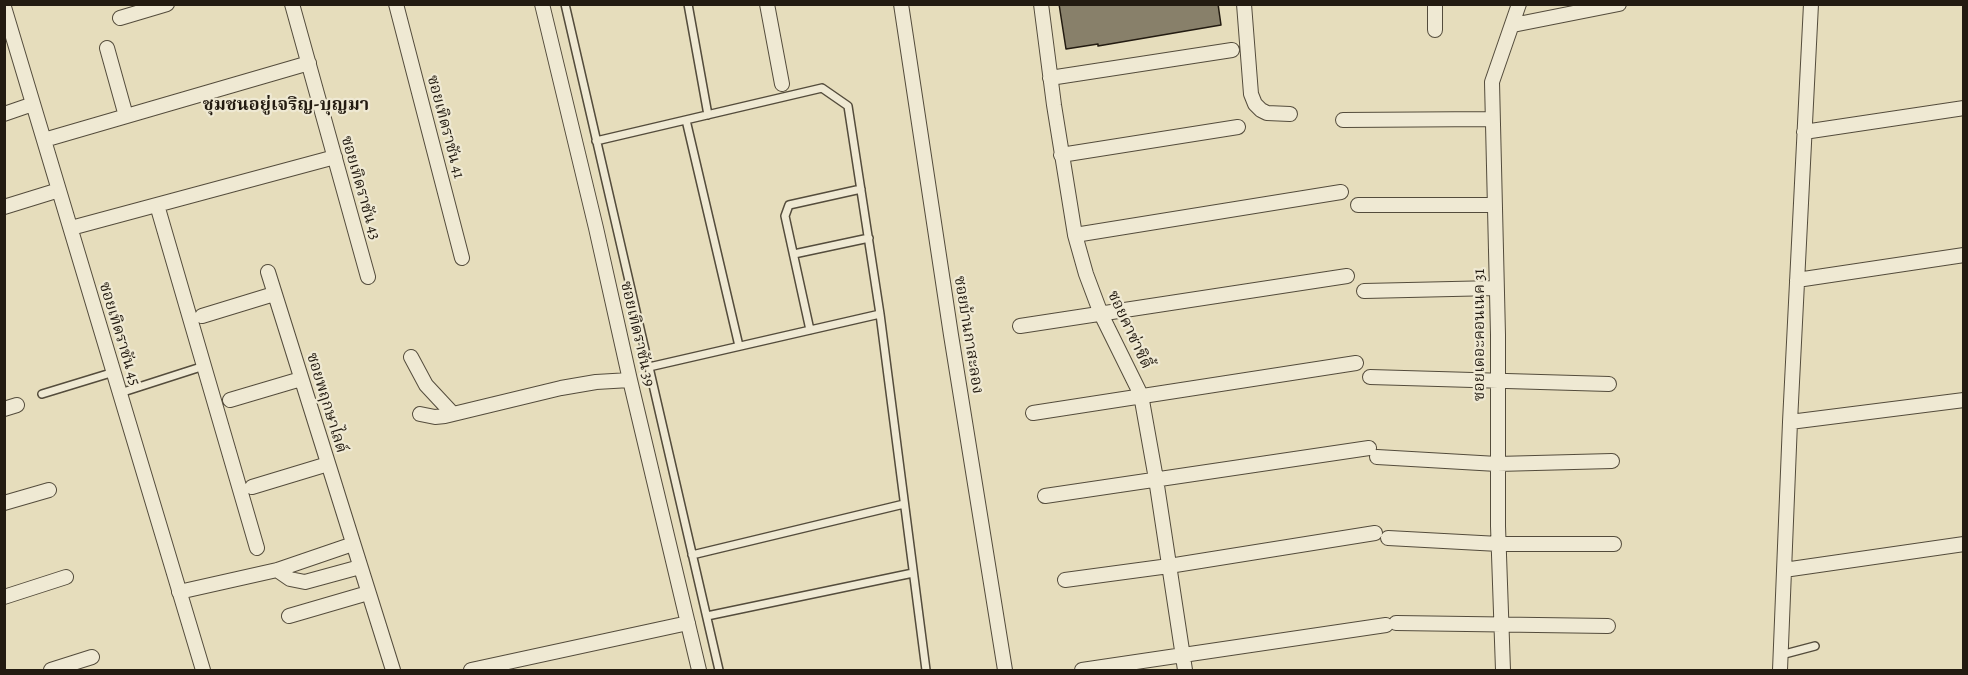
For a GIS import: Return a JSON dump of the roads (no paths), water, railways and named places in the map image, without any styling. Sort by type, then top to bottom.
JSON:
[{"type":"street","points":[[120,18],[167,4]]},
{"type":"street","name":"ซอยเทิดราชัน 43","points":[[292,4],[368,277]]},
{"type":"street","name":"ซอยเทิดราชัน 41","points":[[396,4],[462,258]]},
{"type":"street","name":"ซอยเทิดราชัน 39","points":[[542,4],[699,670]]},
{"type":"street","points":[[767,4],[782,84]]},
{"type":"street","name":"ซอยบ้านกาสะลอง","points":[[901,4],[1005,670]]},
{"type":"street","name":"ซอยคาซ่าซิตี้","points":[[1041,4],[1061,155],[1075,235],[1101,314],[1141,396],[1184,663]]},
{"type":"street","points":[[1244,4],[1251,94],[1255,104],[1268,113],[1290,114]]},
{"type":"street","points":[[1435,4],[1435,30]]},
{"type":"street","name":"ซอยเดอะคอนเนค 31","points":[[1503,670],[1497,464],[1492,82],[1519,4]]},
{"type":"street","points":[[1513,25],[1619,4]]},
{"type":"street","points":[[1780,670],[1811,4]]},
{"type":"street","name":"ซอยเทิดราชัน 45","points":[[4,7],[7,27],[44,140],[203,670]]},
{"type":"street","points":[[107,48],[126,116]]},
{"type":"street","points":[[1050,78],[1232,50]]},
{"type":"street","points":[[44,140],[309,63]]},
{"type":"street","points":[[4,114],[33,104]]},
{"type":"street","points":[[1804,132],[1964,108]]},
{"type":"street","points":[[1343,120],[1492,119]]},
{"type":"street","points":[[1061,155],[1238,127]]},
{"type":"street","points":[[70,228],[335,157]]},
{"type":"street","points":[[4,207],[59,190]]},
{"type":"street","points":[[1075,235],[1341,192]]},
{"type":"street","points":[[156,205],[257,548]]},
{"type":"street","points":[[1358,205],[1495,206]]},
{"type":"street","points":[[1797,280],[1964,255]]},
{"type":"street","name":"ซอยพฤกษาไลต์","points":[[268,272],[393,670]]},
{"type":"street","points":[[1020,326],[1347,276]]},
{"type":"street","points":[[1364,291],[1496,288]]},
{"type":"street","points":[[202,316],[274,294]]},
{"type":"street","points":[[411,357],[426,385],[453,414]]},
{"type":"street","points":[[1033,413],[1356,363]]},
{"type":"street","points":[[1370,377],[1609,384]]},
{"type":"street","points":[[230,400],[301,379]]},
{"type":"street","points":[[420,414],[435,417],[561,388],[596,382],[630,380]]},
{"type":"street","points":[[1790,422],[1964,400]]},
{"type":"street","points":[[1045,496],[1156,479],[1373,453],[1497,464],[1612,461]]},
{"type":"street","points":[[252,487],[328,464]]},
{"type":"street","points":[[4,503],[49,490]]},
{"type":"street","points":[[1065,580],[1381,536],[1499,544],[1614,544]]},
{"type":"street","points":[[179,592],[277,570],[353,544]]},
{"type":"street","points":[[1784,570],[1964,544]]},
{"type":"street","points":[[277,570],[290,579],[304,582],[360,567]]},
{"type":"street","points":[[4,597],[66,577]]},
{"type":"street","points":[[289,616],[368,593]]},
{"type":"street","points":[[471,670],[688,623]]},
{"type":"street","points":[[1082,670],[1184,663],[1391,624],[1502,623],[1608,626]]},
{"type":"street","points":[[51,670],[92,657]]},
{"type":"lane","points":[[565,4],[719,670]]},
{"type":"lane","points":[[688,4],[708,115]]},
{"type":"lane","points":[[596,141],[822,88],[848,106],[880,314],[926,670]]},
{"type":"lane","points":[[686,120],[739,346]]},
{"type":"lane","points":[[810,330],[785,216],[789,205],[861,189]]},
{"type":"lane","points":[[794,254],[869,238]]},
{"type":"lane","points":[[649,367],[880,314]]},
{"type":"lane","points":[[120,393],[204,366]]},
{"type":"lane","points":[[42,394],[114,372]]},
{"type":"lane","points":[[693,555],[904,504]]},
{"type":"lane","points":[[706,616],[913,573]]},
{"type":"lane","points":[[1781,655],[1815,646]]},
{"type":"district","name":"ชุมชนอยู่เจริญ-บุญมา","points":[[286,106]]}]
